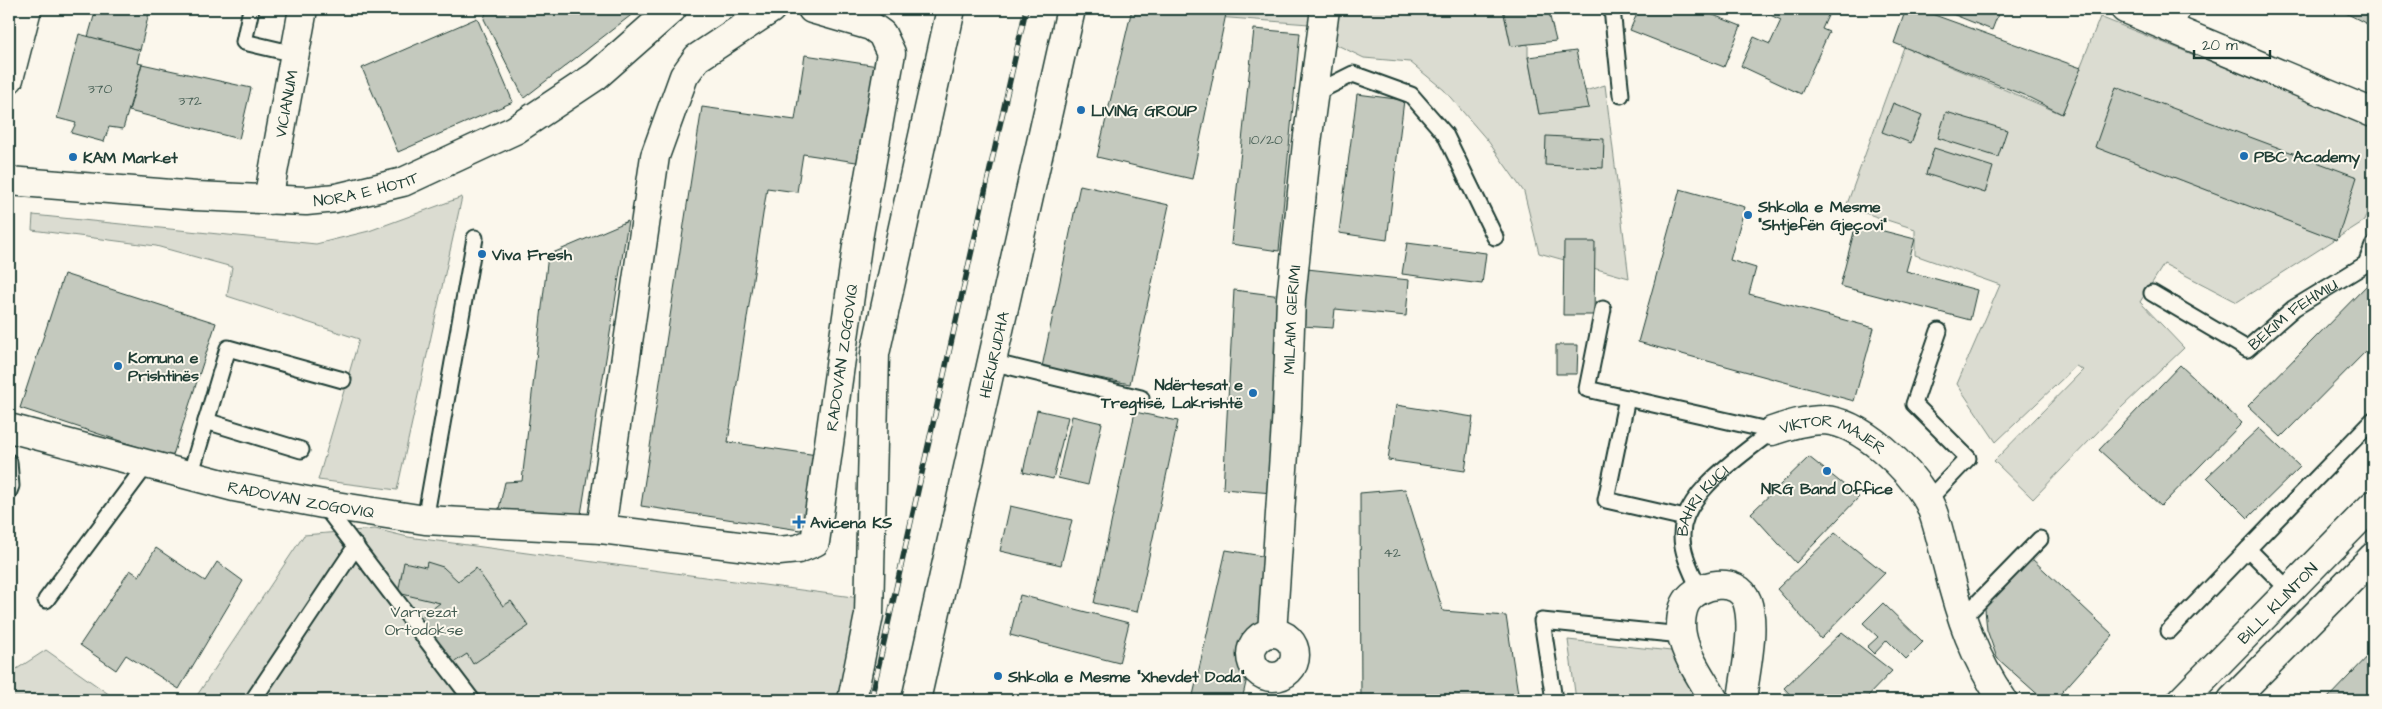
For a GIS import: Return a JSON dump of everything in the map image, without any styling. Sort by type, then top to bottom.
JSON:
[{"type":"street","points":[[9,80],[12,49],[27,9]]},
{"type":"street","name":"VICIANUM","points":[[268,200],[303,9]]},
{"type":"street","name":"NORA E HOTIT","points":[[9,181],[196,196],[306,201],[336,198],[403,182],[515,130],[596,76],[672,9]]},
{"type":"street","points":[[601,529],[655,156],[684,76],[697,58],[771,9]]},
{"type":"street","name":"RADOVAN ZOGOVIQ","points":[[9,428],[234,487],[323,504],[424,520],[601,529],[780,551],[798,549],[815,542],[858,239],[891,53],[882,34],[871,26],[812,9]]},
{"type":"street","points":[[852,700],[869,615],[875,354],[951,9]]},
{"type":"street","name":"HEKURUDHA","points":[[916,700],[990,362],[1071,9]]},
{"type":"street","name":"MILAIM QERIMI","points":[[1272,633],[1287,409],[1291,299],[1313,94],[1325,9]]},
{"type":"street","points":[[2125,9],[2172,18],[2373,113]]},
{"type":"street","name":"VIKTOR MAJER","points":[[1772,430],[1802,421],[1826,420],[1851,427],[1876,444],[1905,471],[1928,500],[1961,620],[1991,683],[2003,700]]},
{"type":"street","name":"BILL KLINTON","points":[[2182,700],[2373,505]]},
{"type":"street","points":[[2232,700],[2373,557]]},
{"type":"street","points":[[1714,700],[1682,635],[1682,615],[1687,600],[1700,591],[1718,584],[1732,585],[1742,592],[1747,603],[1751,622],[1742,700]]},
{"type":"lane","points":[[251,9],[244,42],[294,54]]},
{"type":"lane","points":[[1612,9],[1622,95]]},
{"type":"lane","points":[[1313,94],[1353,74],[1411,95],[1445,134],[1494,237]]},
{"type":"lane","points":[[424,520],[475,238]]},
{"type":"lane","name":"BEKIM FEHMIU","points":[[2152,293],[2247,349],[2294,308],[2366,264],[2373,246]]},
{"type":"lane","name":"VIKTOR MAJER","points":[[1603,309],[1587,389],[1772,430]]},
{"type":"lane","points":[[1928,500],[1968,458],[1914,404],[1939,331]]},
{"type":"lane","points":[[190,476],[228,348],[343,380]]},
{"type":"lane","points":[[990,362],[1141,398]]},
{"type":"lane","points":[[1627,398],[1606,500],[1685,518]]},
{"type":"lane","points":[[2169,630],[2373,420]]},
{"type":"lane","points":[[206,421],[301,450]]},
{"type":"lane","name":"BAHRI KUÇI","points":[[1700,591],[1684,551],[1682,536],[1685,518],[1697,496],[1726,468],[1772,430]]},
{"type":"lane","points":[[9,462],[11,480],[9,491]]},
{"type":"lane","points":[[46,600],[147,464]]},
{"type":"lane","points":[[323,504],[472,700]]},
{"type":"lane","points":[[1961,620],[2040,539]]},
{"type":"lane","points":[[253,700],[356,546]]},
{"type":"lane","points":[[2248,549],[2289,590]]},
{"type":"lane","points":[[1554,700],[1542,621],[1682,635]]},
{"type":"green space","points":[[1218,9],[1312,9],[1309,24],[1217,17]]},
{"type":"green space","points":[[1338,9],[1503,9],[1511,46],[1528,44],[1528,57],[1539,114],[1585,91],[1605,85],[1629,278],[1539,253],[1524,192],[1488,141],[1444,90],[1410,62],[1364,58],[1331,42]]},
{"type":"green space","points":[[2100,17],[2373,127],[2373,196],[2364,221],[2237,302],[2164,264],[2140,302],[2184,348],[2122,407],[2033,499],[1994,461],[2083,370],[2076,366],[1996,442],[1957,384],[2000,285],[1915,255],[1915,229],[1846,207],[1904,47],[2062,114]]},
{"type":"green space","points":[[462,197],[397,490],[318,480],[359,339],[227,296],[232,267],[156,246],[32,230],[33,215],[316,244],[369,231]]},
{"type":"green space","name":"Varrezat Ortodokse","points":[[375,529],[408,537],[875,600],[851,700],[194,700],[304,535]]},
{"type":"green space","points":[[1568,640],[1671,651],[1697,700],[1576,700]]},
{"type":"green space","points":[[46,650],[117,700],[9,700],[9,674]]},
{"type":"building","points":[[96,9],[150,9],[140,50],[88,37]]},
{"type":"building","points":[[150,9],[167,9],[167,13]]},
{"type":"building","points":[[487,9],[639,9],[524,98],[484,19]]},
{"type":"building","points":[[1132,9],[1227,9],[1192,179],[1097,157]]},
{"type":"building","points":[[1503,9],[1548,9],[1556,41],[1511,46]]},
{"type":"building","points":[[1639,9],[1698,9],[1741,26],[1724,67],[1630,30]]},
{"type":"building","points":[[1757,9],[1831,9],[1822,29],[1829,32],[1801,94],[1741,66],[1754,37],[1770,44],[1781,20]]},
{"type":"building","points":[[1906,9],[1918,9],[2081,68],[2062,114],[2026,96],[1894,43]]},
{"type":"building","points":[[1940,9],[2000,9],[1992,30]]},
{"type":"building","points":[[2338,9],[2373,9],[2373,27]]},
{"type":"building","points":[[477,18],[513,102],[398,152],[362,68]]},
{"type":"building","points":[[1254,29],[1300,33],[1279,251],[1231,244]]},
{"type":"building","points":[[79,34],[140,50],[137,63],[142,64],[123,129],[109,127],[104,142],[71,133],[76,123],[57,118]]},
{"type":"building","points":[[1576,51],[1589,108],[1539,114],[1528,57]]},
{"type":"building","points":[[805,55],[878,66],[863,163],[803,154],[797,192],[767,188],[728,442],[824,456],[813,532],[641,506],[702,107],[795,120]]},
{"type":"building","points":[[142,64],[251,88],[239,139],[129,111]]},
{"type":"building","points":[[2116,87],[2357,177],[2337,240],[2095,147]]},
{"type":"building","points":[[1357,94],[1404,100],[1387,240],[1339,233]]},
{"type":"building","points":[[1893,103],[1922,115],[1911,143],[1882,132]]},
{"type":"building","points":[[1946,112],[2007,130],[1998,157],[1938,138]]},
{"type":"building","points":[[1546,136],[1604,139],[1603,168],[1545,165]]},
{"type":"building","points":[[1934,148],[1993,167],[1985,193],[1926,174]]},
{"type":"building","points":[[1080,185],[1169,205],[1130,384],[1042,367]]},
{"type":"building","points":[[1680,189],[1745,207],[1730,260],[1756,268],[1749,294],[1874,328],[1854,401],[1638,342]]},
{"type":"building","points":[[628,221],[579,527],[496,522],[505,482],[522,481],[548,255]]},
{"type":"building","points":[[1856,224],[1915,239],[1906,271],[1977,290],[1970,320],[1840,286]]},
{"type":"building","points":[[1564,242],[1595,242],[1594,315],[1563,315]]},
{"type":"building","points":[[1407,243],[1486,253],[1482,284],[1402,274]]},
{"type":"building","points":[[1307,269],[1409,280],[1406,316],[1335,309],[1333,328],[1302,326]]},
{"type":"building","name":"Komuna e Prishtinës","points":[[64,274],[216,323],[172,458],[20,408]]},
{"type":"building","points":[[2373,279],[2373,344],[2281,437],[2248,406]]},
{"type":"building","name":"Ndërtesat e Tregtisë, Lakrishtë","points":[[1234,290],[1281,296],[1273,493],[1223,489]]},
{"type":"building","points":[[1556,345],[1578,345],[1577,374],[1556,374]]},
{"type":"building","points":[[2180,365],[2242,423],[2161,506],[2099,450]]},
{"type":"building","points":[[1396,405],[1473,417],[1465,471],[1388,460]]},
{"type":"building","points":[[1037,410],[1068,417],[1053,479],[1023,472]]},
{"type":"building","points":[[1135,412],[1178,421],[1137,612],[1094,603]]},
{"type":"building","points":[[1072,416],[1102,423],[1088,485],[1058,478]]},
{"type":"building","points":[[2259,428],[2300,467],[2248,518],[2207,477]]},
{"type":"building","points":[[1809,457],[1859,497],[1796,563],[1751,513]]},
{"type":"building","points":[[1405,489],[1443,611],[1506,616],[1519,700],[1361,700],[1360,493]]},
{"type":"building","points":[[1010,506],[1072,520],[1061,565],[1000,551]]},
{"type":"building","points":[[1835,533],[1885,573],[1821,639],[1777,589]]},
{"type":"building","points":[[156,548],[205,581],[217,562],[243,581],[179,689],[126,655],[116,670],[80,645],[130,570],[139,576]]},
{"type":"building","points":[[1226,550],[1274,558],[1242,700],[1192,700]]},
{"type":"building","points":[[2030,557],[2113,635],[2055,700],[2044,700],[1997,658],[1987,630],[1984,599]]},
{"type":"building","points":[[404,562],[426,567],[427,562],[443,567],[458,581],[476,568],[503,606],[511,601],[529,626],[473,664],[467,654],[453,663],[419,619],[440,603],[398,593]]},
{"type":"building","points":[[1020,595],[1129,623],[1119,663],[1010,635]]},
{"type":"building","points":[[1883,603],[1923,642],[1906,659],[1887,640],[1874,654],[1867,647],[1878,637],[1863,623]]},
{"type":"building","points":[[1842,632],[1892,671],[1864,700],[1795,700],[1784,688]]},
{"type":"building","points":[[2373,651],[2373,700],[2326,700]]},
{"type":"railway","points":[[871,700],[1026,9]]},
{"type":"place","name":"LIVING GROUP","points":[[1081,110]]},
{"type":"place","name":"PBC Academy","points":[[2244,156]]},
{"type":"place","name":"KAM Market","points":[[73,157]]},
{"type":"place","name":"Shkolla e Mesme \"Shtjefën Gjeçovi\"","points":[[1748,215]]},
{"type":"place","name":"Viva Fresh","points":[[482,254]]},
{"type":"place","name":"Komuna e Prishtinës","points":[[118,366]]},
{"type":"place","name":"Ndërtesat e Tregtisë, Lakrishtë","points":[[1253,393]]},
{"type":"place","name":"NRG Band Office","points":[[1827,471]]},
{"type":"place","name":"Avicena KS","points":[[799,522]]},
{"type":"place","name":"Shkolla e Mesme \"Xhevdet Doda\"","points":[[998,676]]}]
